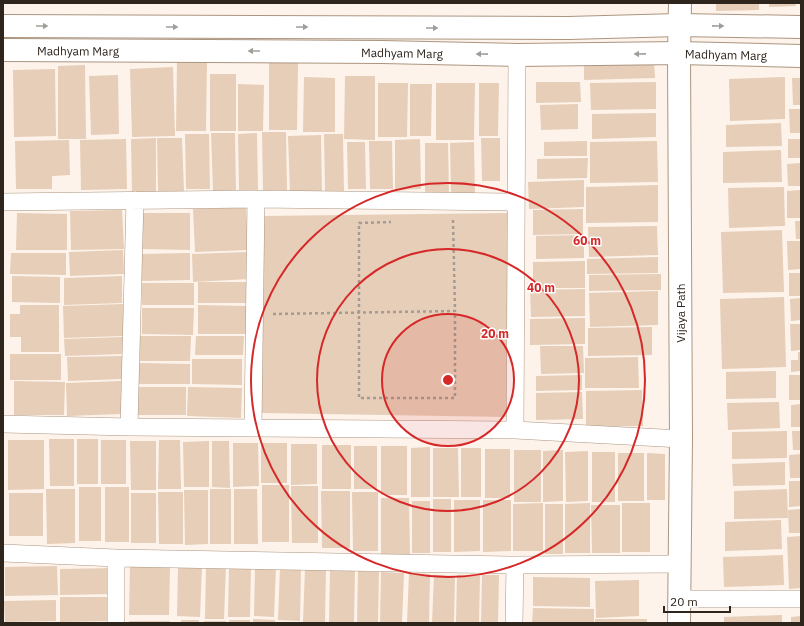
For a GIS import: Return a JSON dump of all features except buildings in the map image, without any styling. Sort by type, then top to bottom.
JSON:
[{"type":"street","name":"Vijaya Path","points":[[679,623],[681,439],[680,3]]},
{"type":"street","name":"Madhyam Marg","points":[[3,26],[568,28],[679,25],[801,27]]},
{"type":"street","name":"Madhyam Marg","points":[[3,50],[374,52],[516,55],[679,53],[801,56]]},
{"type":"street","points":[[515,430],[516,55]]},
{"type":"street","points":[[3,202],[256,199],[516,202]]},
{"type":"street","points":[[253,427],[256,199]]},
{"type":"street","points":[[129,427],[135,200]]},
{"type":"street","points":[[3,424],[129,427],[515,430],[681,439]]},
{"type":"street","points":[[3,553],[116,558],[515,565],[679,564]]},
{"type":"street","points":[[116,558],[116,623]]},
{"type":"street","points":[[514,623],[515,565]]},
{"type":"street","points":[[679,599],[801,599]]},
{"type":"path","points":[[398,222],[359,223],[359,398],[455,398],[453,219],[446,220]]},
{"type":"path","points":[[255,315],[455,311]]}]
